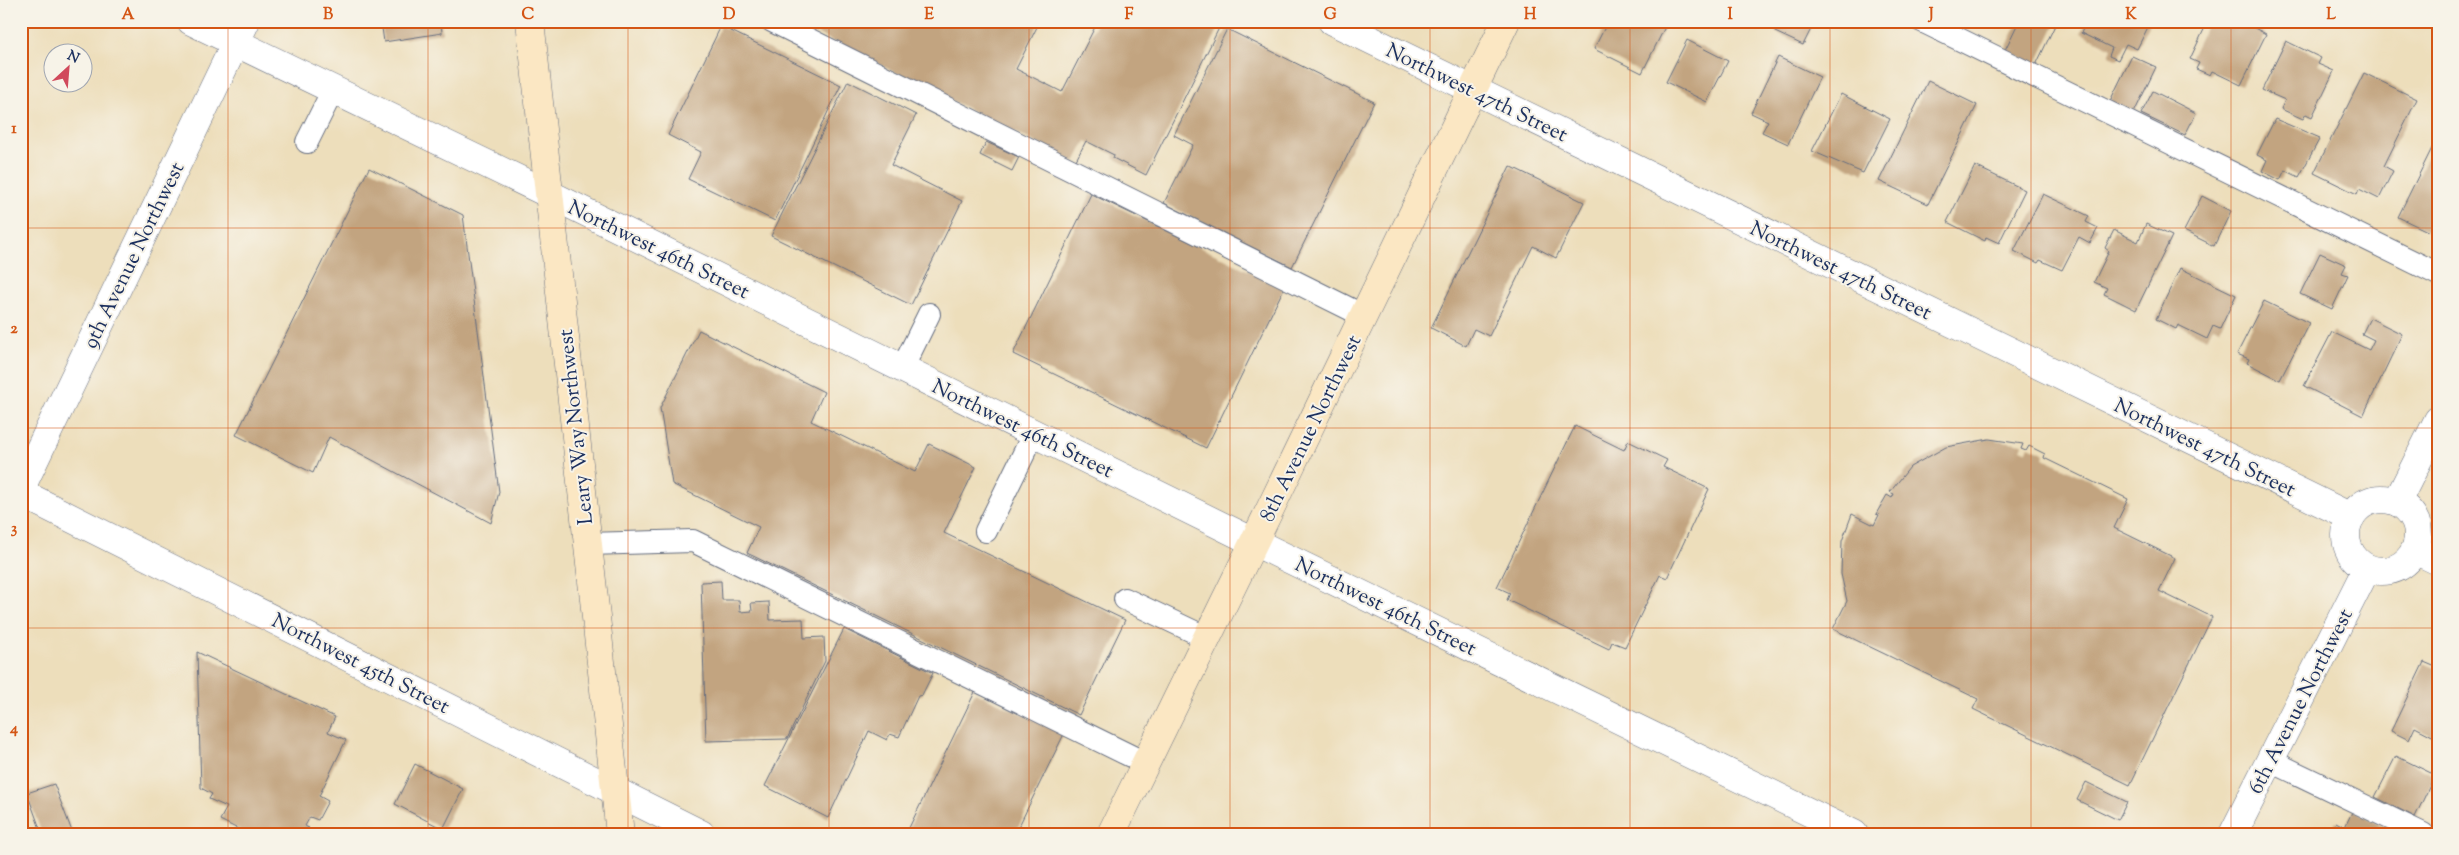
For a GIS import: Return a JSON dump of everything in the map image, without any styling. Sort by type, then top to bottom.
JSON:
[{"type":"main road","name":"Leary Way Northwest","points":[[530,21],[551,195],[620,834]]},
{"type":"main road","name":"8th Avenue Northwest","points":[[1111,834],[1506,21]]},
{"type":"street","name":"Northwest 46th Street","points":[[191,21],[240,32],[333,90],[1854,834]]},
{"type":"street","name":"Northwest 47th Street","points":[[1332,21],[2351,517]]},
{"type":"street","name":"9th Avenue Northwest","points":[[21,488],[240,32]]},
{"type":"street","points":[[2397,502],[2438,420]]},
{"type":"street","name":"Northwest 45th Street","points":[[21,492],[701,834]]},
{"type":"street","points":[[2385,498],[2397,502],[2408,508],[2415,518],[2419,530],[2418,542],[2426,556],[2394,569],[2383,571],[2367,568],[2352,556],[2347,545],[2346,534],[2351,517],[2362,504],[2373,499],[2385,498]]},
{"type":"street","name":"6th Avenue Northwest","points":[[2233,834],[2367,568]]},
{"type":"lane","points":[[772,21],[1364,316]]},
{"type":"lane","points":[[1922,21],[2438,274]]},
{"type":"lane","points":[[307,142],[333,90]]},
{"type":"lane","points":[[902,369],[929,314]]},
{"type":"lane","points":[[986,531],[1034,433]]},
{"type":"lane","points":[[588,544],[693,541],[1145,763]]},
{"type":"lane","points":[[1125,599],[1207,638]]},
{"type":"lane","points":[[2271,761],[2423,834]]},
{"type":"building","points":[[381,21],[441,21],[442,33],[384,42]]},
{"type":"building","points":[[792,21],[1040,21],[1016,69],[1062,92],[1098,21],[1210,21],[1220,26],[1146,175],[1113,158],[1114,155],[1086,141],[1075,162]]},
{"type":"building","points":[[1608,21],[1653,21],[1665,27],[1642,73],[1594,49]]},
{"type":"building","points":[[1780,21],[1815,21],[1803,45],[1775,32]]},
{"type":"building","points":[[2019,21],[2057,21],[2036,65],[2005,50]]},
{"type":"building","points":[[2087,21],[2151,21],[2137,49],[2126,44],[2118,60],[2109,56],[2112,48],[2081,33]]},
{"type":"building","points":[[2208,21],[2230,21],[2236,24],[2237,21],[2241,21],[2266,34],[2241,85],[2212,71],[2210,75],[2196,69],[2199,63],[2190,59]]},
{"type":"building","points":[[721,26],[841,85],[775,221],[688,179],[701,152],[668,135]]},
{"type":"building","points":[[1227,29],[1374,102],[1292,267],[1164,203],[1193,145],[1174,135]]},
{"type":"building","points":[[1687,40],[1728,61],[1707,102],[1666,82]]},
{"type":"building","points":[[2286,41],[2321,58],[2318,64],[2334,71],[2312,117],[2306,114],[2303,119],[2281,109],[2285,100],[2262,90]]},
{"type":"building","points":[[2132,56],[2156,67],[2134,113],[2110,101]]},
{"type":"building","points":[[1778,57],[1820,77],[1788,144],[1762,132],[1768,121],[1751,113]]},
{"type":"building","points":[[2364,73],[2417,99],[2384,166],[2393,171],[2379,199],[2359,189],[2357,194],[2314,173]]},
{"type":"building","points":[[848,81],[916,115],[891,165],[962,201],[911,305],[771,236]]},
{"type":"building","points":[[1928,81],[1977,105],[1928,204],[1879,181]]},
{"type":"building","points":[[2153,91],[2196,113],[2185,135],[2141,114]]},
{"type":"building","points":[[1841,94],[1890,119],[1863,173],[1812,151]]},
{"type":"building","points":[[2275,119],[2320,138],[2299,177],[2285,170],[2280,180],[2262,171],[2267,160],[2257,155]]},
{"type":"building","points":[[2438,136],[2438,236],[2398,217]]},
{"type":"building","points":[[986,142],[1019,157],[1012,171],[980,155]]},
{"type":"building","points":[[1510,166],[1584,202],[1556,258],[1533,246],[1489,336],[1474,329],[1466,346],[1431,328]]},
{"type":"building","points":[[1975,166],[2025,190],[1999,243],[1986,237],[1985,241],[1947,222]]},
{"type":"building","points":[[369,168],[463,215],[499,492],[491,523],[329,437],[313,473],[236,435]]},
{"type":"building","points":[[1091,194],[1284,288],[1206,448],[1013,354]]},
{"type":"building","points":[[2043,194],[2089,216],[2086,222],[2098,228],[2090,243],[2079,237],[2062,270],[2040,260],[2038,263],[2014,251]]},
{"type":"building","points":[[2202,196],[2231,211],[2214,246],[2184,231]]},
{"type":"building","points":[[2146,224],[2172,236],[2136,310],[2104,294],[2107,288],[2094,282],[2109,251],[2105,248],[2114,230],[2138,242]]},
{"type":"building","points":[[2320,253],[2346,265],[2342,273],[2348,275],[2332,309],[2300,294]]},
{"type":"building","points":[[2180,268],[2236,295],[2220,329],[2213,326],[2207,339],[2178,325],[2176,329],[2156,319]]},
{"type":"building","points":[[2264,301],[2309,323],[2280,380],[2247,363],[2249,359],[2237,354]]},
{"type":"building","points":[[2370,318],[2402,334],[2363,416],[2304,386],[2332,332],[2369,350],[2374,340],[2362,334]]},
{"type":"building","points":[[699,330],[824,392],[811,421],[915,472],[929,444],[976,467],[944,533],[1125,620],[1079,715],[747,553],[759,527],[672,484],[660,408]]},
{"type":"building","points":[[1575,426],[1624,450],[1628,441],[1667,460],[1663,467],[1709,489],[1667,578],[1660,575],[1625,647],[1612,642],[1609,649],[1507,600],[1510,593],[1497,587]]},
{"type":"building","points":[[1989,439],[2023,444],[2021,449],[2026,451],[2029,446],[2045,454],[2044,458],[2128,499],[2114,528],[2175,558],[2159,591],[2212,617],[2130,785],[1973,709],[1978,699],[1833,629],[1847,601],[1841,574],[1842,541],[1852,514],[1874,525],[1879,515],[1876,514],[1887,495],[1892,498],[1894,494],[1890,492],[1910,467],[1946,447]]},
{"type":"building","points":[[721,581],[722,600],[739,600],[740,612],[752,611],[751,603],[769,602],[770,620],[803,619],[804,638],[824,637],[825,661],[787,739],[706,741],[701,582]]},
{"type":"building","points":[[844,629],[933,673],[922,695],[918,696],[899,737],[890,734],[887,740],[869,731],[828,818],[765,786]]},
{"type":"building","points":[[197,652],[335,717],[328,732],[346,740],[319,796],[328,801],[318,820],[310,817],[305,826],[309,828],[294,832],[287,829],[285,834],[243,834],[244,832],[220,820],[227,807],[209,799],[212,794],[201,788]]},
{"type":"building","points":[[2424,662],[2438,668],[2438,739],[2415,727],[2409,740],[2391,731]]},
{"type":"building","points":[[975,692],[1064,734],[1015,834],[906,834]]},
{"type":"building","points":[[2396,756],[2435,775],[2415,817],[2375,797]]},
{"type":"building","points":[[415,764],[463,789],[443,829],[395,804]]},
{"type":"building","points":[[2086,782],[2127,802],[2118,820],[2077,800]]},
{"type":"building","points":[[54,784],[73,834],[42,834],[27,793]]},
{"type":"building","points":[[2353,810],[2399,834],[2330,834],[2336,822],[2345,827]]}]
